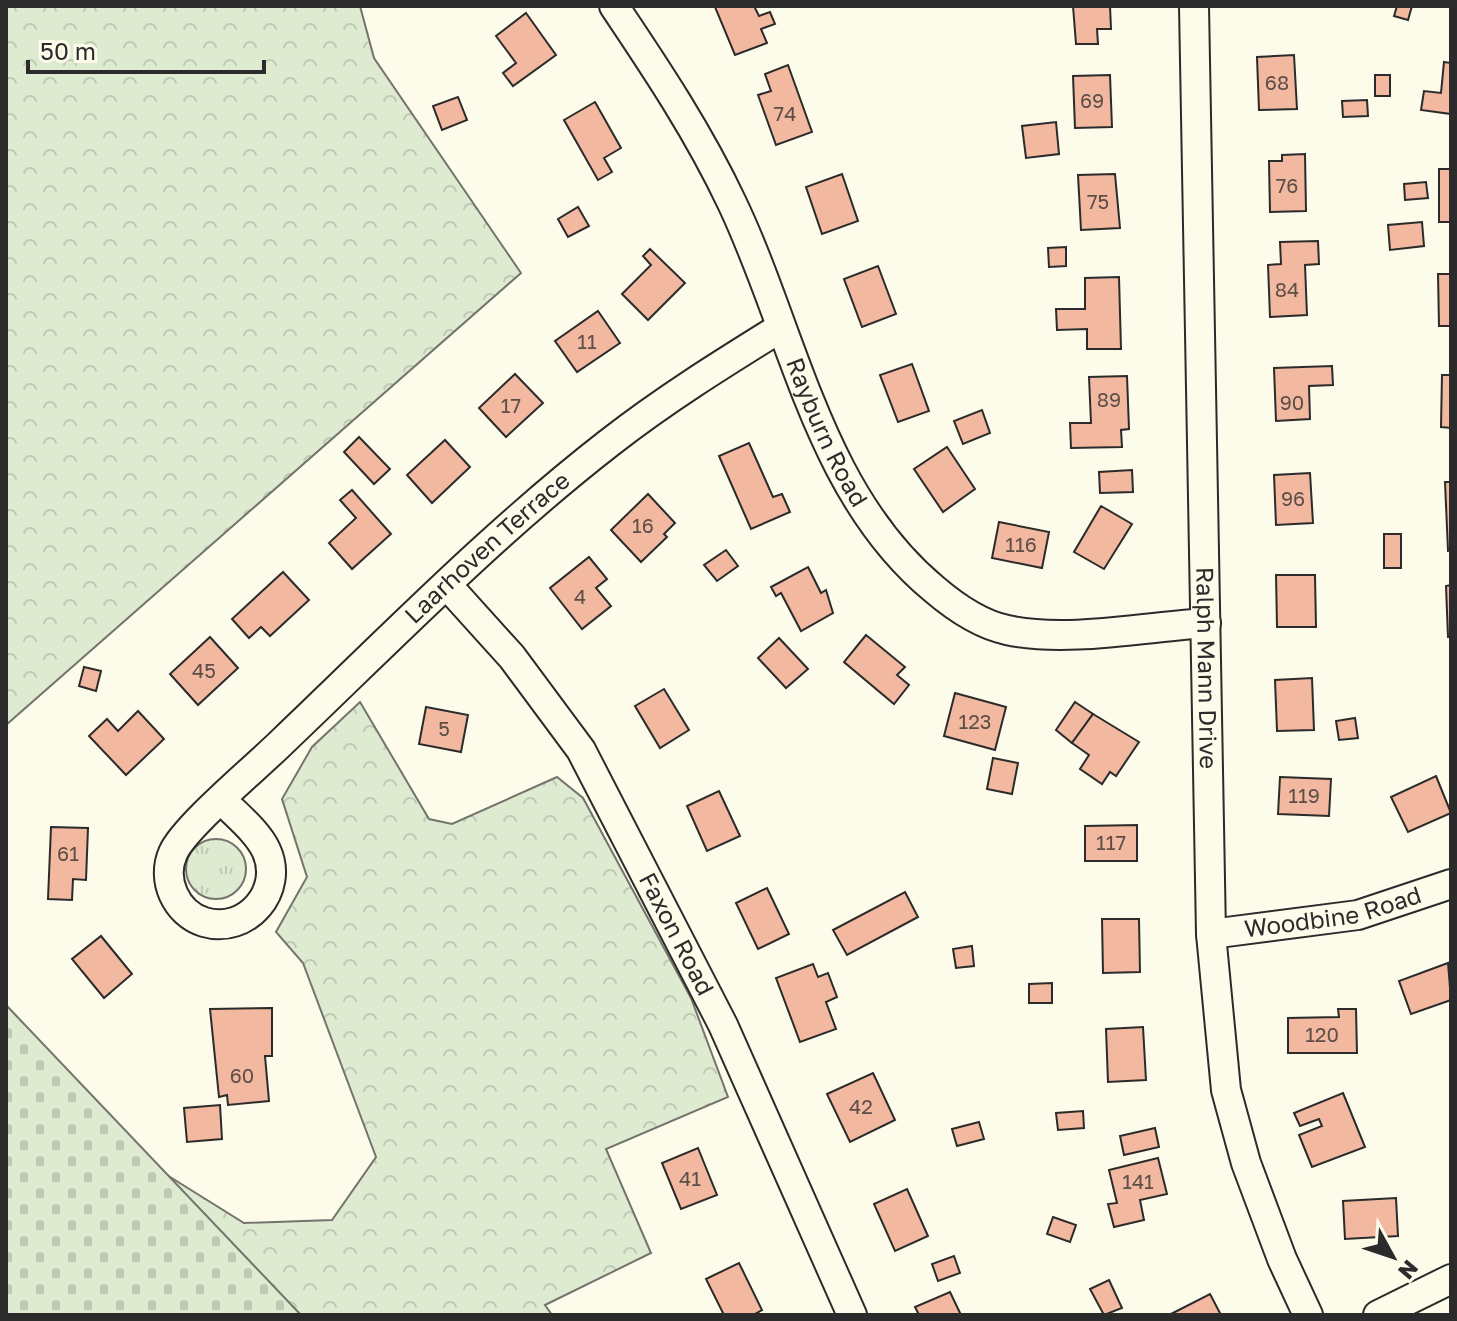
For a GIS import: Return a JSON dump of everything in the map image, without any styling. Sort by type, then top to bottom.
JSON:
[{"type":"street","name":"Rayburn Road","points":[[614,6],[705,150],[733,204],[780,328],[833,453],[871,522],[904,564],[960,612],[1007,630],[1066,634],[1206,623]]},
{"type":"street","name":"Ralph Mann Drive","points":[[1194,6],[1211,934],[1226,1090],[1246,1163],[1282,1259],[1308,1315]]},
{"type":"street","name":"Laarhoven Terrace","points":[[222,800],[447,585],[608,444],[679,391],[780,328]]},
{"type":"street","name":"Faxon Road","points":[[447,585],[512,657],[581,750],[723,1025],[852,1315]]},
{"type":"street","name":"Woodbine Road","points":[[1211,934],[1358,915],[1451,884]]},
{"type":"street","points":[[1378,1315],[1451,1279]]},
{"type":"green space","points":[[6,6],[360,6],[374,58],[521,273],[6,725]]},
{"type":"green space","points":[[360,702],[429,819],[452,824],[557,777],[583,798],[691,998],[728,1097],[606,1149],[651,1253],[545,1305],[552,1315],[6,1315],[6,1025],[130,1152],[244,1223],[332,1220],[376,1157],[303,963],[276,932],[307,877],[282,799],[312,747]]},
{"type":"green space","points":[[216,839],[227,841],[237,848],[244,858],[244,880],[237,890],[227,897],[216,899],[205,897],[195,890],[188,880],[186,869],[188,858],[195,848],[205,841]]},
{"type":"green space","points":[[6,1005],[301,1315],[6,1315]]},
{"type":"building","points":[[754,6],[759,16],[770,12],[775,24],[761,29],[767,43],[735,55],[715,7]]},
{"type":"building","points":[[1073,6],[1110,6],[1111,29],[1097,29],[1098,44],[1076,44]]},
{"type":"building","points":[[1397,6],[1412,6],[1408,20],[1394,16]]},
{"type":"building","points":[[526,13],[556,55],[513,86],[503,73],[516,63],[496,36]]},
{"type":"building","points":[[1294,55],[1297,109],[1259,110],[1257,57]]},
{"type":"building","points":[[1444,62],[1451,63],[1451,114],[1421,110],[1424,91],[1441,93]]},
{"type":"building","points":[[788,65],[812,132],[776,145],[758,95],[771,91],[765,74]]},
{"type":"building","points":[[1110,75],[1112,127],[1075,128],[1073,76]]},
{"type":"building","points":[[1375,75],[1390,75],[1390,96],[1375,96]]},
{"type":"building","points":[[458,97],[467,120],[442,130],[433,106]]},
{"type":"building","points":[[1367,100],[1368,116],[1343,117],[1342,101]]},
{"type":"building","points":[[595,102],[621,148],[604,158],[612,172],[598,180],[564,120]]},
{"type":"building","points":[[1056,122],[1059,154],[1026,158],[1022,126]]},
{"type":"building","points":[[1305,154],[1306,211],[1270,212],[1269,161],[1282,161],[1282,155]]},
{"type":"building","points":[[1439,169],[1451,169],[1451,222],[1439,222]]},
{"type":"building","points":[[842,174],[858,221],[822,234],[806,187]]},
{"type":"building","points":[[1115,174],[1120,228],[1081,230],[1078,175]]},
{"type":"building","points":[[1426,182],[1428,198],[1405,200],[1404,184]]},
{"type":"building","points":[[578,207],[589,226],[568,237],[558,219]]},
{"type":"building","points":[[1422,222],[1424,246],[1390,250],[1388,225]]},
{"type":"building","points":[[1318,241],[1319,264],[1305,265],[1307,315],[1270,317],[1268,265],[1281,264],[1280,242]]},
{"type":"building","points":[[1066,247],[1066,266],[1049,267],[1048,248]]},
{"type":"building","points":[[650,249],[685,283],[648,320],[622,294],[651,265],[643,256]]},
{"type":"building","points":[[878,266],[896,314],[862,327],[844,279]]},
{"type":"building","points":[[1438,274],[1451,274],[1451,326],[1439,326]]},
{"type":"building","points":[[1119,277],[1121,349],[1087,349],[1087,329],[1057,330],[1056,309],[1085,309],[1085,278]]},
{"type":"building","points":[[598,311],[620,343],[577,372],[555,341]]},
{"type":"building","points":[[912,364],[929,411],[898,422],[880,375]]},
{"type":"building","points":[[1332,366],[1333,385],[1309,386],[1310,419],[1276,421],[1274,368]]},
{"type":"building","points":[[515,374],[543,403],[506,437],[479,408]]},
{"type":"building","points":[[1442,375],[1451,375],[1451,428],[1441,427]]},
{"type":"building","points":[[1127,376],[1129,429],[1121,430],[1122,447],[1071,448],[1070,423],[1091,423],[1089,377]]},
{"type":"building","points":[[982,410],[990,433],[963,444],[954,421]]},
{"type":"building","points":[[359,437],[390,469],[374,484],[344,452]]},
{"type":"building","points":[[445,440],[470,467],[432,503],[407,475]]},
{"type":"building","points":[[749,443],[773,497],[782,494],[790,512],[751,529],[719,456]]},
{"type":"building","points":[[947,447],[975,489],[943,512],[914,469]]},
{"type":"building","points":[[1132,470],[1133,492],[1100,493],[1099,472]]},
{"type":"building","points":[[1310,473],[1313,523],[1276,525],[1274,475]]},
{"type":"building","points":[[1445,482],[1451,482],[1451,550],[1448,551]]},
{"type":"building","points":[[352,490],[391,534],[352,569],[329,543],[356,518],[340,500]]},
{"type":"building","points":[[648,494],[675,523],[664,534],[667,537],[641,562],[611,530]]},
{"type":"building","points":[[1101,506],[1132,524],[1104,569],[1074,552]]},
{"type":"building","points":[[999,522],[1049,532],[1042,568],[992,558]]},
{"type":"building","points":[[1384,534],[1401,534],[1401,568],[1384,568]]},
{"type":"building","points":[[726,550],[738,566],[717,581],[704,565]]},
{"type":"building","points":[[589,557],[607,579],[596,588],[611,606],[582,629],[550,588]]},
{"type":"building","points":[[808,567],[821,593],[826,590],[833,613],[801,631],[781,593],[776,596],[771,587]]},
{"type":"building","points":[[283,572],[309,600],[270,636],[261,627],[249,638],[232,619]]},
{"type":"building","points":[[1276,575],[1315,575],[1316,627],[1277,627]]},
{"type":"building","points":[[1451,585],[1451,637],[1448,637],[1446,586]]},
{"type":"building","points":[[866,635],[905,667],[897,675],[909,685],[894,704],[844,662]]},
{"type":"building","points":[[210,637],[238,668],[198,705],[170,674]]},
{"type":"building","points":[[779,638],[808,669],[786,688],[758,658]]},
{"type":"building","points":[[84,667],[101,671],[96,691],[79,686]]},
{"type":"building","points":[[1312,678],[1314,730],[1277,731],[1275,680]]},
{"type":"building","points":[[664,689],[689,730],[660,748],[635,706]]},
{"type":"building","points":[[955,693],[1006,707],[995,750],[944,736]]},
{"type":"building","points":[[1075,702],[1093,714],[1072,743],[1056,730]]},
{"type":"building","points":[[426,707],[468,715],[461,752],[419,744]]},
{"type":"building","points":[[138,711],[164,739],[126,775],[89,736],[107,719],[118,731]]},
{"type":"building","points":[[1093,714],[1139,742],[1116,776],[1110,772],[1102,784],[1080,769],[1089,755],[1072,743]]},
{"type":"building","points":[[1355,718],[1358,738],[1339,740],[1336,721]]},
{"type":"building","points":[[993,758],[1018,763],[1012,794],[987,789]]},
{"type":"building","points":[[1436,776],[1451,813],[1408,832],[1391,797]]},
{"type":"building","points":[[1280,777],[1331,779],[1329,816],[1278,814]]},
{"type":"building","points":[[719,791],[740,836],[707,851],[687,806]]},
{"type":"building","points":[[1137,825],[1137,861],[1085,861],[1085,826]]},
{"type":"building","points":[[51,827],[88,828],[86,880],[73,879],[72,900],[48,899]]},
{"type":"building","points":[[767,888],[789,934],[758,949],[736,903]]},
{"type":"building","points":[[905,892],[918,917],[847,955],[833,930]]},
{"type":"building","points":[[1102,919],[1139,919],[1140,972],[1103,973]]},
{"type":"building","points":[[101,936],[132,974],[104,998],[72,959]]},
{"type":"building","points":[[972,946],[974,966],[956,968],[953,949]]},
{"type":"building","points":[[1448,963],[1451,1000],[1411,1014],[1399,981]]},
{"type":"building","points":[[813,964],[818,977],[828,973],[837,997],[826,1002],[836,1029],[800,1042],[776,978]]},
{"type":"building","points":[[1052,983],[1052,1003],[1029,1003],[1029,984]]},
{"type":"building","points":[[272,1008],[272,1056],[265,1056],[269,1101],[228,1105],[227,1095],[219,1097],[210,1009]]},
{"type":"building","points":[[1338,1009],[1356,1009],[1357,1053],[1288,1053],[1288,1018],[1339,1017]]},
{"type":"building","points":[[1143,1027],[1146,1080],[1108,1082],[1106,1029]]},
{"type":"building","points":[[873,1073],[895,1120],[850,1142],[827,1094]]},
{"type":"building","points":[[1343,1093],[1365,1147],[1312,1167],[1299,1135],[1322,1126],[1319,1119],[1300,1126],[1294,1113]]},
{"type":"building","points":[[220,1105],[222,1139],[187,1142],[184,1108]]},
{"type":"building","points":[[1083,1111],[1084,1128],[1058,1130],[1056,1113]]},
{"type":"building","points":[[979,1122],[984,1139],[957,1146],[952,1129]]},
{"type":"building","points":[[1155,1128],[1159,1147],[1124,1155],[1120,1136]]},
{"type":"building","points":[[698,1148],[717,1195],[681,1209],[662,1163]]},
{"type":"building","points":[[1158,1158],[1167,1194],[1140,1200],[1144,1220],[1114,1227],[1108,1204],[1117,1203],[1109,1170]]},
{"type":"building","points":[[907,1189],[928,1236],[895,1251],[874,1204]]},
{"type":"building","points":[[1396,1198],[1398,1236],[1345,1239],[1343,1201]]},
{"type":"building","points":[[1053,1217],[1076,1225],[1070,1242],[1047,1234]]},
{"type":"building","points":[[954,1256],[960,1273],[938,1281],[932,1264]]},
{"type":"building","points":[[739,1263],[762,1310],[753,1315],[724,1315],[706,1279]]},
{"type":"building","points":[[1109,1280],[1122,1308],[1104,1315],[1090,1289]]},
{"type":"building","points":[[950,1292],[961,1315],[919,1315],[915,1307]]},
{"type":"building","points":[[1210,1294],[1221,1315],[1169,1315]]}]
